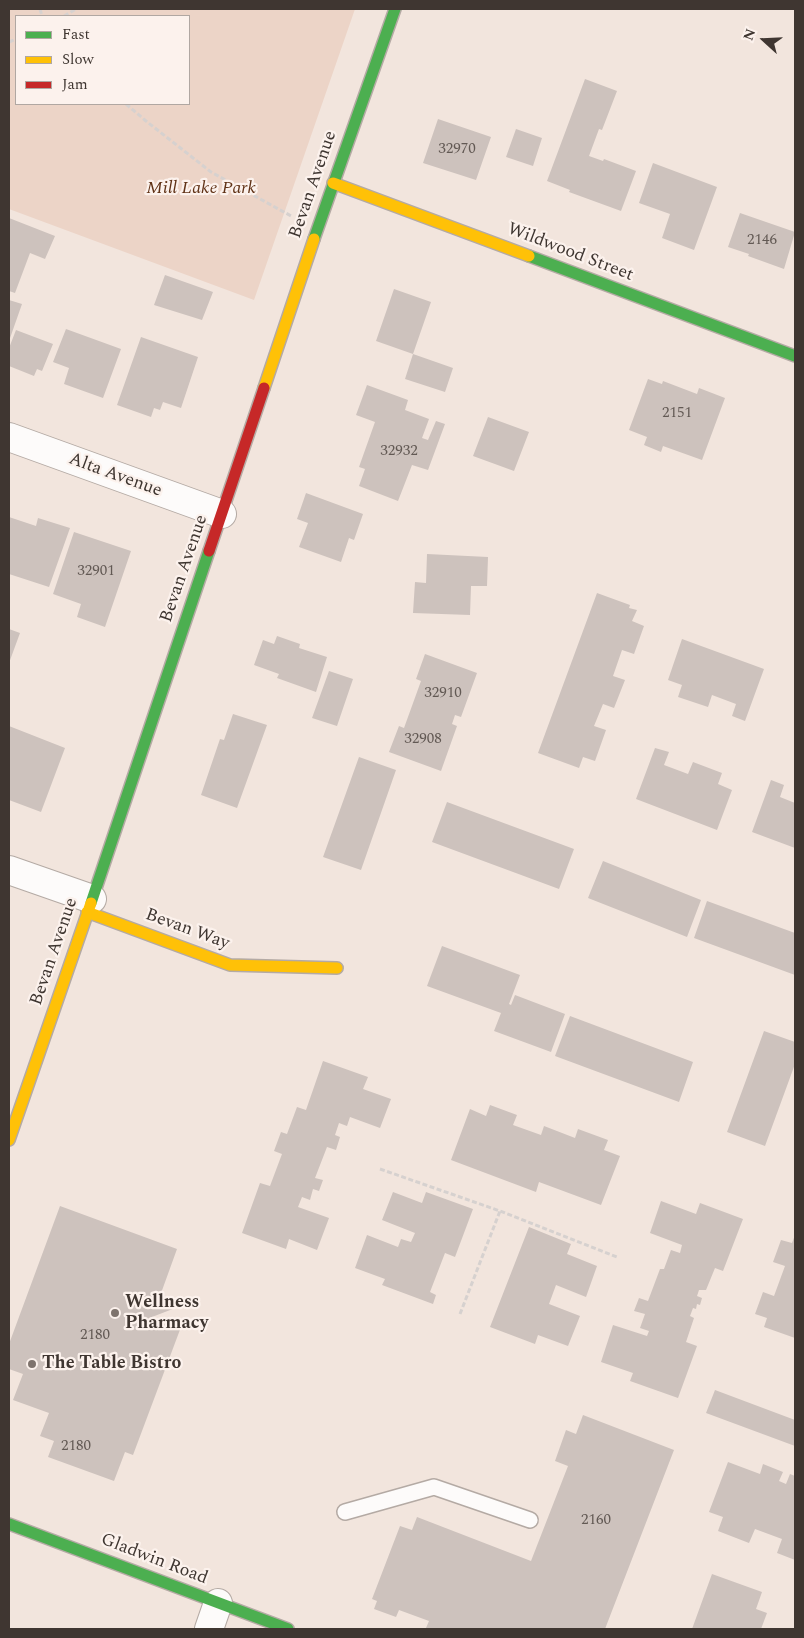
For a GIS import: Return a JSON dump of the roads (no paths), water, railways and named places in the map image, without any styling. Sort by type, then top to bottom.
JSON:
[{"type":"street","name":"Bevan Avenue","points":[[9,1140],[90,906],[333,182],[395,9]]},
{"type":"street","name":"Wildwood Street","points":[[333,182],[795,356]]},
{"type":"street","name":"Alta Avenue","points":[[9,438],[222,514]]},
{"type":"street","points":[[9,870],[90,906]]},
{"type":"street","name":"Bevan Way","points":[[90,906],[230,965],[337,968]]},
{"type":"street","name":"Gladwin Road","points":[[9,1524],[288,1629]]},
{"type":"street","points":[[209,1629],[218,1603]]},
{"type":"lane","points":[[345,1512],[434,1487],[530,1520]]},
{"type":"place","name":"Wellness Pharmacy","points":[[115,1313]]},
{"type":"place","name":"The Table Bistro","points":[[32,1364]]},
{"type":"park label","name":"Mill Lake Park","points":[[201,189]]}]
